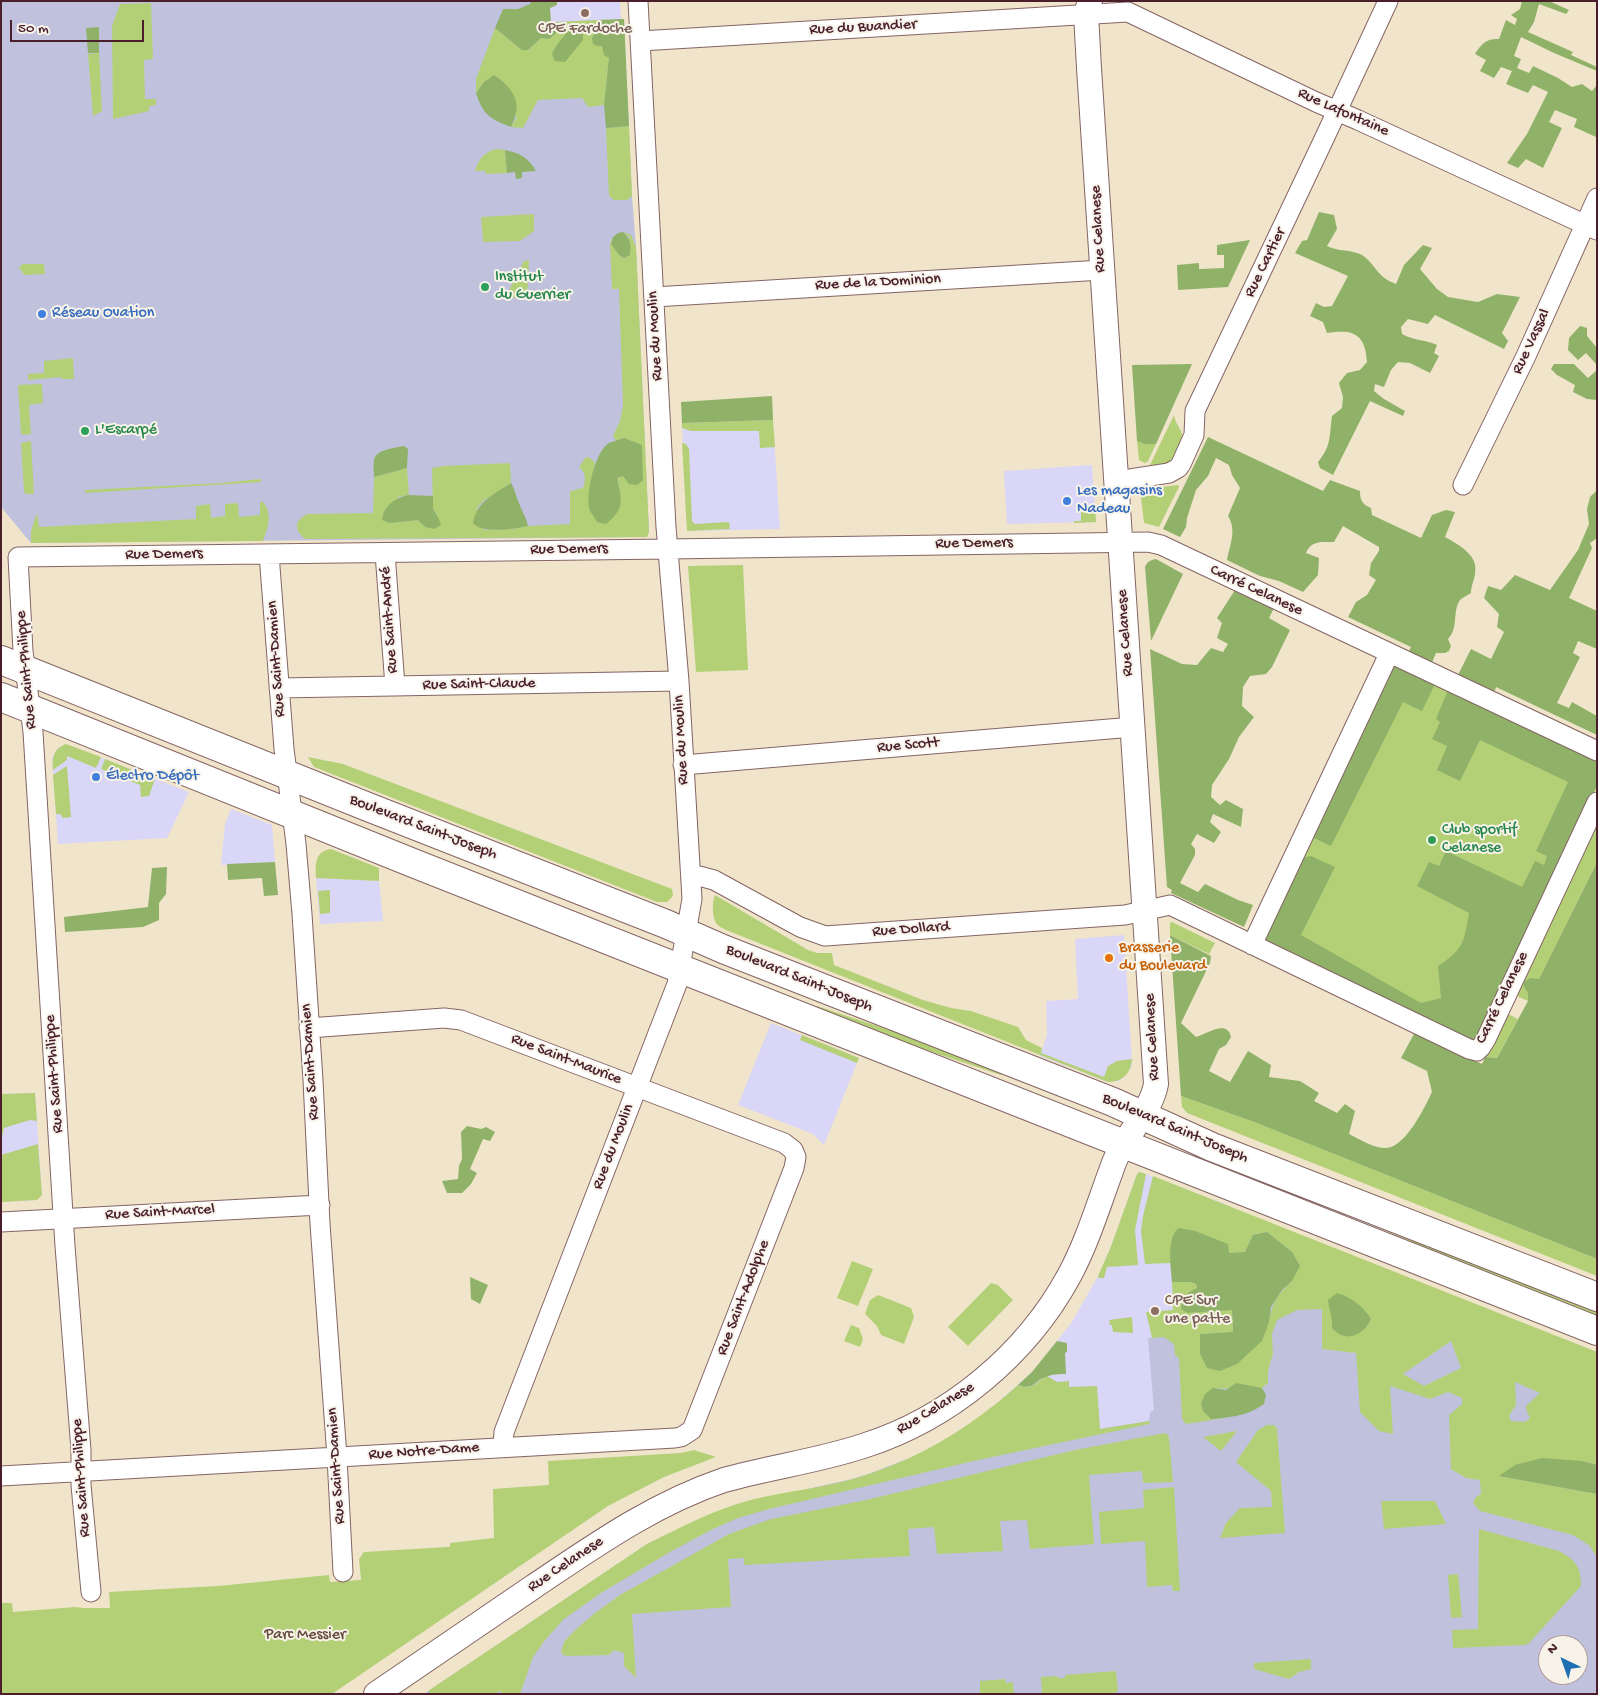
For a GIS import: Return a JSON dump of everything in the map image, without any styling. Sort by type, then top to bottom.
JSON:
[{"type":"main road","name":"Boulevard Saint-Joseph","points":[[13,665],[687,932],[723,949],[1113,1102],[1230,1154],[1597,1297]]},
{"type":"main road","name":"Boulevard Saint-Joseph","points":[[1,697],[293,815],[1597,1330]]},
{"type":"street","name":"Rue du Moulin","points":[[504,1446],[504,1432],[677,984],[692,907],[668,549],[638,1]]},
{"type":"street","name":"Rue Cartier","points":[[1117,481],[1169,474],[1181,464],[1194,435],[1195,411],[1388,1]]},
{"type":"street","name":"Rue du Buandier","points":[[640,41],[1085,6]]},
{"type":"street","name":"Rue Lafontaine","points":[[1085,6],[1111,12],[1131,13],[1316,102],[1591,228]]},
{"type":"street","name":"Rue Celanese","points":[[376,1694],[599,1542],[658,1508],[724,1480],[841,1453],[871,1444],[912,1426],[961,1397],[1009,1355],[1023,1340],[1059,1292],[1078,1257],[1123,1144],[1152,1100],[1156,1084],[1085,6]]},
{"type":"street","name":"Rue Vassal","points":[[1463,485],[1591,228],[1597,198]]},
{"type":"street","name":"Rue de la Dominion","points":[[654,297],[1102,270]]},
{"type":"street","name":"Rue Demers","points":[[18,556],[385,553],[1120,542]]},
{"type":"street","name":"Carré Celanese","points":[[1120,542],[1148,542],[1161,545],[1597,751]]},
{"type":"street","name":"Rue Saint-André","points":[[385,553],[394,686]]},
{"type":"street","name":"Rue Saint-Damien","points":[[269,554],[279,688],[287,775],[293,815],[309,1028],[343,1572]]},
{"type":"street","name":"Rue Saint-Philippe","points":[[18,556],[13,665],[31,709],[81,1471],[91,1592]]},
{"type":"street","points":[[1252,945],[1389,654]]},
{"type":"street","name":"Rue Saint-Claude","points":[[279,688],[678,681]]},
{"type":"street","points":[[1,711],[31,709]]},
{"type":"street","name":"Rue Scott","points":[[683,765],[1133,727]]},
{"type":"street","name":"Carré Celanese","points":[[1145,910],[1170,906],[1469,1049],[1477,1051],[1486,1039],[1597,802]]},
{"type":"street","name":"Rue Dollard","points":[[691,876],[714,880],[800,927],[825,936],[1125,914],[1145,910]]},
{"type":"street","name":"Rue Saint-Maurice","points":[[309,1028],[451,1018],[472,1023],[787,1145],[796,1154],[794,1168]]},
{"type":"street","name":"Rue Saint-Adolphe","points":[[694,1427],[794,1168]]},
{"type":"street","name":"Rue Saint-Marcel","points":[[1,1222],[320,1205]]},
{"type":"street","name":"Rue Notre-Dame","points":[[1,1476],[504,1446],[675,1438],[688,1434],[694,1427]]},
{"type":"shaded area","points":[[1,1],[549,1],[551,22],[624,19],[649,532],[647,537],[31,543],[1,507]]},
{"type":"shaded area","name":"CPE Fardoche","points":[[549,1],[620,1],[621,19],[551,22]]},
{"type":"shaded area","points":[[773,420],[780,529],[687,531],[682,423]]},
{"type":"shaded area","points":[[1092,465],[1096,522],[1007,524],[1004,471]]},
{"type":"shaded area","points":[[66,744],[189,792],[167,838],[58,844],[52,758],[57,749]]},
{"type":"shaded area","points":[[231,809],[272,825],[275,862],[221,865],[225,824]]},
{"type":"shaded area","points":[[316,878],[379,881],[383,921],[320,924]]},
{"type":"shaded area","points":[[1124,935],[1132,1062],[1131,1068],[1123,1078],[1119,1081],[1108,1082],[1040,1056],[1047,1034],[1046,1001],[1078,999],[1075,939]]},
{"type":"shaded area","points":[[771,1023],[859,1058],[824,1145],[813,1134],[738,1105]]},
{"type":"shaded area","points":[[35,1093],[42,1195],[37,1200],[1,1202],[1,1094]]},
{"type":"shaded area","name":"CPE Sur une patte","points":[[1140,1172],[1225,1204],[1154,1411],[1150,1412],[1150,1421],[1099,1429],[985,1414],[1032,1372],[1072,1322],[1098,1276],[1110,1249],[1137,1174]]},
{"type":"shaded area","points":[[1226,1209],[1597,1352],[1597,1694],[424,1694],[647,1544],[735,1505],[871,1473],[920,1454],[946,1440],[985,1414],[1099,1429],[1149,1421],[1150,1412],[1154,1410],[1148,1338],[1233,1331]]},
{"type":"green space","points":[[531,1],[557,1],[557,5],[550,8],[551,22],[558,22],[559,31],[549,39],[541,38],[528,50],[522,50],[495,28],[503,9],[518,9],[530,4]]},
{"type":"green space","points":[[1522,1],[1549,1],[1569,10],[1566,14],[1539,4],[1534,22],[1528,32],[1573,52],[1571,55],[1597,67],[1597,71],[1521,37],[1514,56],[1521,59],[1517,68],[1529,73],[1533,66],[1572,87],[1582,84],[1592,91],[1597,85],[1596,137],[1574,127],[1577,119],[1555,110],[1549,122],[1562,128],[1543,168],[1526,159],[1518,168],[1507,163],[1527,134],[1548,92],[1533,85],[1528,93],[1506,84],[1512,71],[1501,67],[1494,78],[1480,71],[1486,60],[1475,54],[1485,42],[1499,39],[1506,20],[1515,25],[1517,19],[1511,15],[1520,9]]},
{"type":"green space","points":[[151,3],[153,59],[144,60],[145,99],[156,99],[156,105],[149,106],[149,111],[113,119],[112,26],[120,4]]},
{"type":"green space","points":[[624,19],[629,126],[606,128],[604,105],[609,58],[604,55],[602,46],[593,44],[592,38],[597,30],[597,20]]},
{"type":"green space","points":[[597,20],[597,30],[592,38],[602,46],[609,58],[604,105],[588,107],[582,98],[538,100],[523,128],[511,127],[517,117],[484,82],[476,93],[476,79],[495,28],[522,50],[528,50],[541,38],[549,39],[559,31],[558,22]]},
{"type":"green space","points":[[99,27],[99,53],[88,53],[86,28]]},
{"type":"green space","points":[[571,29],[578,29],[583,34],[583,40],[565,62],[555,61],[552,54],[553,51]]},
{"type":"green space","points":[[99,53],[102,111],[93,116],[88,54]]},
{"type":"green space","points":[[494,75],[507,86],[515,98],[516,111],[511,127],[488,115],[481,106],[476,93],[484,82]]},
{"type":"green space","points":[[629,126],[632,196],[627,200],[614,200],[609,196],[606,128]]},
{"type":"green space","points":[[496,149],[505,150],[507,173],[486,174],[485,171],[475,171],[482,157]]},
{"type":"green space","points":[[505,150],[524,157],[536,171],[522,172],[522,178],[516,179],[515,172],[507,173]]},
{"type":"green space","points":[[1319,212],[1334,215],[1337,229],[1327,246],[1362,255],[1383,277],[1396,284],[1404,265],[1423,245],[1432,248],[1420,269],[1437,289],[1448,297],[1478,302],[1497,294],[1520,297],[1502,333],[1508,341],[1504,349],[1435,315],[1428,324],[1408,319],[1401,327],[1402,334],[1437,345],[1434,353],[1439,356],[1430,373],[1410,363],[1398,362],[1391,370],[1384,387],[1375,384],[1374,391],[1405,411],[1403,416],[1370,401],[1333,475],[1320,468],[1318,462],[1328,445],[1332,416],[1342,408],[1343,397],[1339,383],[1347,373],[1360,370],[1367,362],[1364,345],[1356,335],[1344,332],[1327,333],[1323,322],[1310,316],[1316,303],[1324,307],[1332,306],[1348,276],[1295,253],[1302,241],[1307,240]]},
{"type":"green space","points":[[534,214],[534,231],[520,241],[483,242],[481,217]]},
{"type":"green space","points":[[623,232],[631,235],[636,247],[649,532],[647,537],[305,539],[302,536],[297,526],[299,520],[307,514],[373,513],[374,477],[407,468],[409,495],[398,497],[390,523],[418,520],[425,527],[438,517],[433,509],[432,468],[443,466],[510,463],[511,483],[483,501],[477,508],[484,530],[570,524],[570,491],[583,488],[585,476],[579,467],[586,457],[595,462],[591,487],[620,490],[617,478],[623,476],[624,438],[616,441],[613,436],[620,421],[623,405],[619,289],[612,289],[610,244],[613,237],[612,244],[619,255],[624,258],[630,255],[629,237]]},
{"type":"green space","points":[[623,232],[630,242],[630,255],[624,258],[619,255],[611,244],[613,237]]},
{"type":"green space","points":[[1250,240],[1228,287],[1178,290],[1177,265],[1199,263],[1199,269],[1224,268],[1224,255],[1217,255],[1217,245]]},
{"type":"green space","points":[[529,260],[527,297],[505,298],[524,261]]},
{"type":"green space","points":[[23,264],[44,264],[45,274],[24,275],[19,267]]},
{"type":"green space","points":[[1580,326],[1587,328],[1587,336],[1597,348],[1597,365],[1586,353],[1578,360],[1568,350],[1569,338]]},
{"type":"green space","points":[[73,358],[74,379],[62,379],[61,377],[28,380],[28,374],[44,373],[44,361]]},
{"type":"green space","points":[[1192,364],[1156,444],[1144,444],[1137,441],[1132,365]]},
{"type":"green space","points":[[1554,364],[1574,364],[1588,378],[1597,370],[1597,400],[1587,399],[1573,392],[1575,385],[1557,375],[1551,369]]},
{"type":"green space","points":[[42,384],[43,403],[29,405],[31,434],[23,435],[21,433],[18,385]]},
{"type":"green space","points":[[772,396],[773,420],[682,423],[681,402]]},
{"type":"green space","points":[[1174,415],[1183,438],[1180,450],[1169,464],[1149,467]]},
{"type":"green space","points":[[773,420],[775,447],[760,448],[759,431],[691,431],[682,428],[682,423]]},
{"type":"green space","points":[[1208,437],[1323,491],[1330,480],[1360,491],[1362,501],[1371,508],[1372,515],[1421,538],[1432,515],[1446,510],[1455,512],[1445,537],[1467,551],[1474,561],[1475,574],[1471,593],[1461,599],[1456,609],[1455,625],[1448,639],[1451,646],[1449,651],[1436,653],[1431,665],[1408,653],[1411,647],[1348,617],[1356,602],[1367,595],[1376,580],[1369,575],[1371,563],[1379,551],[1379,547],[1343,526],[1334,542],[1317,543],[1308,549],[1306,553],[1319,558],[1318,575],[1303,592],[1279,581],[1260,576],[1227,560],[1232,532],[1228,516],[1240,488],[1232,475],[1229,465],[1216,458],[1208,476],[1196,490],[1186,527],[1180,537],[1163,529]]},
{"type":"green space","points":[[624,438],[642,445],[643,480],[637,485],[629,484],[623,476],[617,478],[621,498],[619,509],[606,524],[597,522],[590,510],[588,501],[590,483],[596,463],[604,447],[609,443]]},
{"type":"green space","points":[[31,441],[34,494],[26,494],[24,492],[21,443]]},
{"type":"green space","points":[[1137,441],[1144,444],[1156,444],[1148,461],[1145,463],[1139,460]]},
{"type":"green space","points":[[682,443],[686,444],[689,449],[692,521],[695,524],[729,522],[730,529],[687,531]]},
{"type":"green space","points":[[404,446],[408,449],[407,468],[374,477],[375,456],[382,451]]},
{"type":"green space","points":[[261,479],[261,482],[85,493],[85,490]]},
{"type":"green space","points":[[511,483],[528,526],[490,530],[483,529],[473,523],[475,515],[482,504]]},
{"type":"green space","points":[[1178,485],[1179,487],[1159,527],[1144,523],[1141,498],[1146,489]]},
{"type":"green space","points":[[1597,490],[1597,538],[1590,543],[1592,548],[1569,598],[1597,611],[1597,649],[1578,641],[1573,653],[1580,657],[1557,703],[1569,708],[1572,702],[1597,716],[1597,735],[1496,687],[1494,693],[1457,677],[1471,649],[1491,659],[1504,632],[1497,627],[1499,614],[1484,598],[1488,586],[1501,590],[1515,575],[1550,590],[1578,550],[1589,524],[1587,509],[1590,497]]},
{"type":"green space","points":[[409,495],[433,496],[433,509],[441,525],[434,529],[425,527],[418,520],[390,523],[382,520],[385,510],[391,503]]},
{"type":"green space","points":[[260,502],[263,502],[269,516],[263,541],[31,543],[31,531],[37,513],[39,527],[196,519],[196,506],[210,504],[211,518],[225,516],[225,504],[238,503],[239,517],[260,515]]},
{"type":"green space","points":[[1095,505],[1096,522],[1074,523],[1074,521],[1081,521],[1081,507]]},
{"type":"green space","points":[[1156,559],[1183,574],[1151,641],[1145,567],[1149,562]]},
{"type":"green space","points":[[743,565],[748,670],[696,672],[688,566]]},
{"type":"green space","points":[[1235,590],[1274,608],[1269,618],[1290,630],[1272,667],[1266,674],[1250,676],[1243,687],[1242,706],[1254,717],[1239,737],[1229,759],[1212,785],[1211,797],[1220,805],[1226,800],[1243,809],[1241,827],[1213,814],[1210,822],[1221,832],[1214,843],[1197,834],[1191,844],[1195,849],[1195,855],[1180,883],[1198,892],[1205,884],[1253,905],[1244,927],[1171,893],[1172,890],[1167,887],[1150,649],[1182,664],[1197,665],[1211,648],[1223,652],[1228,644],[1217,638],[1222,623],[1217,618]]},
{"type":"green space","points":[[1394,667],[1398,667],[1597,760],[1597,786],[1476,1038],[1472,1040],[1266,936]]},
{"type":"green space","points":[[1394,667],[1398,667],[1435,684],[1422,711],[1403,702],[1331,846],[1312,837]]},
{"type":"green space","points":[[1448,690],[1597,760],[1597,786],[1476,1038],[1472,1040],[1266,942],[1265,939],[1302,858],[1311,856],[1335,867],[1301,935],[1421,1003],[1441,998],[1438,966],[1453,955],[1461,944],[1466,931],[1469,913],[1417,886],[1429,862],[1439,866],[1446,851],[1522,887],[1535,861],[1544,865],[1547,856],[1536,851],[1568,782],[1480,740],[1460,781],[1437,770],[1447,746],[1432,739],[1440,722],[1436,719]]},
{"type":"green space","points":[[66,744],[101,757],[96,768],[67,756],[67,760],[53,770],[54,754],[58,748]]},
{"type":"green space","points":[[308,757],[343,764],[672,889],[673,896],[667,902],[657,902],[314,767]]},
{"type":"green space","points":[[105,759],[155,779],[149,796],[141,797],[140,785],[101,769]]},
{"type":"green space","points":[[67,766],[71,817],[63,818],[60,814],[56,814],[53,775]]},
{"type":"green space","points":[[1597,823],[1597,862],[1539,979],[1524,987],[1528,993],[1528,1001],[1519,997],[1516,993]]},
{"type":"green space","points":[[331,849],[379,868],[379,881],[316,878],[316,863],[319,855]]},
{"type":"green space","points":[[275,862],[278,895],[264,896],[262,878],[228,880],[227,864]]},
{"type":"green space","points":[[1597,862],[1597,1259],[1254,1122],[1181,1096],[1170,935],[1211,956],[1210,963],[1181,1023],[1196,1037],[1221,1028],[1229,1032],[1231,1037],[1226,1045],[1219,1049],[1209,1071],[1230,1082],[1248,1051],[1271,1065],[1269,1077],[1300,1081],[1319,1093],[1314,1101],[1337,1113],[1345,1104],[1355,1111],[1349,1134],[1376,1147],[1386,1148],[1393,1146],[1414,1126],[1432,1092],[1427,1071],[1401,1058],[1415,1032],[1482,1064],[1485,1057],[1497,1058],[1528,1001],[1528,993],[1524,987],[1524,982],[1530,978],[1539,979]]},
{"type":"green space","points":[[167,867],[166,894],[159,903],[159,920],[143,927],[65,932],[64,917],[148,907],[152,868]]},
{"type":"green space","points":[[330,890],[330,913],[320,914],[318,891]]},
{"type":"green space","points":[[715,895],[808,950],[817,953],[832,953],[834,965],[923,1000],[951,1008],[971,1011],[1018,1027],[1026,1040],[1042,1048],[1041,1053],[1104,1077],[1108,1066],[1117,1061],[1132,1059],[1130,1068],[1122,1078],[1108,1082],[726,930],[718,926],[714,917],[713,901]]},
{"type":"green space","points":[[1172,922],[1215,943],[1209,954],[1170,935],[1170,923]]},
{"type":"green space","points":[[817,1006],[950,1050],[1002,1071],[1001,1075],[920,1048],[816,1009]]},
{"type":"green space","points":[[1508,1014],[1518,1019],[1497,1058],[1485,1057],[1506,1015]]},
{"type":"green space","points":[[802,1035],[859,1058],[857,1063],[800,1040]]},
{"type":"green space","points":[[35,1093],[37,1121],[30,1120],[4,1128],[1,1142],[1,1094]]},
{"type":"green space","points":[[1181,1096],[1254,1122],[1597,1259],[1597,1276],[1187,1113],[1182,1107]]},
{"type":"green space","points":[[467,1126],[481,1129],[486,1127],[495,1132],[490,1141],[483,1139],[470,1169],[477,1173],[471,1184],[462,1193],[447,1193],[442,1181],[458,1179],[459,1166],[462,1159],[461,1132]]},
{"type":"green space","points":[[38,1144],[42,1195],[37,1200],[1,1202],[1,1155]]},
{"type":"green space","points":[[1140,1172],[1146,1174],[1135,1230],[1138,1265],[1107,1267],[1104,1278],[1099,1278],[1098,1276],[1110,1249],[1137,1174]]},
{"type":"green space","points":[[1153,1176],[1597,1352],[1597,1465],[1582,1461],[1499,1476],[1597,1494],[1597,1557],[1589,1545],[1573,1535],[1480,1511],[1473,1503],[1476,1497],[1481,1494],[1480,1480],[1466,1478],[1451,1469],[1449,1415],[1462,1404],[1462,1398],[1448,1392],[1430,1399],[1390,1386],[1393,1434],[1379,1431],[1360,1412],[1356,1353],[1322,1349],[1322,1309],[1297,1310],[1277,1320],[1272,1334],[1273,1354],[1268,1371],[1268,1383],[1262,1388],[1213,1388],[1201,1404],[1203,1411],[1212,1419],[1231,1417],[1186,1424],[1182,1419],[1179,1358],[1175,1355],[1174,1344],[1164,1337],[1152,1338],[1146,1312],[1173,1310],[1172,1282],[1196,1284],[1197,1288],[1188,1313],[1232,1309],[1233,1332],[1200,1334],[1200,1354],[1269,1322],[1276,1299],[1292,1281],[1292,1252],[1267,1232],[1253,1235],[1245,1252],[1229,1253],[1228,1244],[1172,1238],[1171,1263],[1145,1264],[1141,1231]],"holes":[[[1451,1341],[1461,1368],[1424,1386],[1403,1374]],[[1515,1382],[1540,1393],[1526,1406],[1530,1418],[1525,1422],[1511,1421],[1509,1416],[1516,1405]]]},
{"type":"green space","points":[[1179,1228],[1195,1231],[1228,1244],[1229,1253],[1245,1252],[1253,1235],[1267,1232],[1292,1252],[1300,1266],[1292,1281],[1282,1290],[1271,1307],[1269,1322],[1262,1341],[1237,1364],[1220,1371],[1207,1368],[1200,1354],[1200,1334],[1233,1332],[1232,1310],[1188,1313],[1181,1309],[1186,1295],[1197,1288],[1196,1284],[1190,1282],[1172,1282],[1171,1245],[1172,1238]]},
{"type":"green space","points":[[1383,1231],[1473,1261],[1597,1307],[1597,1320],[1381,1234]]},
{"type":"green space","points":[[852,1261],[873,1269],[858,1306],[837,1298]]},
{"type":"green space","points":[[470,1277],[488,1285],[480,1304],[471,1299]]},
{"type":"green space","points":[[991,1283],[998,1285],[1013,1300],[968,1346],[948,1327]]},
{"type":"green space","points":[[1337,1293],[1357,1303],[1371,1319],[1364,1329],[1354,1336],[1343,1336],[1332,1328],[1328,1300]]},
{"type":"green space","points":[[878,1295],[911,1308],[914,1317],[904,1344],[881,1335],[877,1326],[865,1314],[870,1300]]},
{"type":"green space","points":[[1132,1317],[1133,1333],[1113,1332],[1109,1320]]},
{"type":"green space","points":[[851,1325],[859,1328],[863,1339],[860,1347],[844,1341]]},
{"type":"green space","points":[[1057,1341],[1067,1343],[1067,1352],[1065,1353],[1066,1374],[1048,1376],[1028,1387],[1018,1385],[1032,1372]]},
{"type":"green space","points":[[1047,1376],[1057,1382],[1069,1381],[1069,1387],[1097,1386],[1100,1429],[1150,1421],[1149,1424],[978,1460],[738,1518],[670,1552],[601,1593],[564,1619],[533,1657],[520,1694],[504,1694],[499,1691],[496,1694],[431,1694],[428,1691],[647,1544],[701,1518],[734,1505],[853,1479],[899,1463],[961,1429],[1000,1401],[1018,1385],[1023,1387],[1031,1386]]},
{"type":"green space","points":[[1236,1383],[1262,1388],[1266,1395],[1264,1404],[1233,1417],[1211,1419],[1203,1411],[1201,1404],[1205,1394],[1213,1388],[1226,1390]]},
{"type":"green space","points":[[1267,1425],[1274,1425],[1277,1428],[1285,1533],[1220,1538],[1226,1523],[1240,1508],[1272,1507],[1271,1491],[1236,1462],[1258,1430]]},
{"type":"green space","points":[[1237,1431],[1221,1451],[1203,1437]]},
{"type":"green space","points":[[1165,1433],[1169,1438],[1173,1482],[1143,1483],[1142,1471],[1089,1475],[1094,1544],[1030,1549],[1027,1520],[1000,1521],[1003,1551],[937,1554],[934,1527],[908,1529],[910,1556],[744,1565],[744,1558],[728,1559],[731,1607],[632,1614],[636,1678],[624,1666],[624,1653],[614,1650],[609,1655],[567,1656],[563,1655],[561,1651],[564,1642],[575,1630],[620,1595],[729,1534],[771,1519],[866,1500],[1075,1450]]},
{"type":"green space","name":"Parc Messier","points":[[694,1450],[716,1457],[664,1477],[608,1506],[332,1694],[1,1694],[1,1603],[12,1603],[13,1612],[75,1607],[110,1608],[109,1592],[218,1586],[329,1575],[330,1582],[361,1580],[359,1559],[364,1552],[450,1547],[450,1543],[494,1538],[493,1489],[549,1485],[548,1461],[681,1453]]},
{"type":"green space","points":[[1542,1458],[1582,1461],[1597,1465],[1597,1494],[1499,1476],[1515,1465]]},
{"type":"green space","points":[[1174,1487],[1180,1591],[1173,1591],[1172,1585],[1147,1587],[1145,1541],[1101,1544],[1099,1512],[1144,1508],[1143,1490]]},
{"type":"green space","points":[[1381,1501],[1435,1501],[1446,1524],[1384,1529]]},
{"type":"green space","points":[[1479,1529],[1559,1551],[1570,1558],[1579,1569],[1581,1586],[1529,1643],[1525,1645],[1453,1648],[1452,1630],[1478,1629]]},
{"type":"green space","points":[[1458,1574],[1462,1617],[1451,1618],[1448,1575]]},
{"type":"green space","points":[[1311,1659],[1311,1669],[1299,1672],[1289,1679],[1254,1669],[1254,1663]]},
{"type":"green space","points":[[1116,1671],[1118,1691],[1112,1694],[1042,1694],[1041,1677],[1057,1676],[1058,1678],[1065,1678],[1065,1675]]},
{"type":"green space","points":[[1005,1679],[1006,1683],[1013,1682],[1014,1694],[980,1694],[980,1681]]},
{"type":"place","name":"CPE Fardoche","points":[[585,13]]},
{"type":"place","name":"Institut du Guerrier","points":[[485,287]]},
{"type":"place","name":"Réseau Ovation","points":[[42,314]]},
{"type":"place","name":"L'Escarpé","points":[[85,431]]},
{"type":"place","name":"Les magasins Nadeau","points":[[1067,501]]},
{"type":"place","name":"Électro Dépôt","points":[[96,777]]},
{"type":"place","name":"Club sportif Celanese","points":[[1432,840]]},
{"type":"place","name":"Brasserie du Boulevard","points":[[1109,958]]},
{"type":"place","name":"CPE Sur une patte","points":[[1155,1311]]}]
